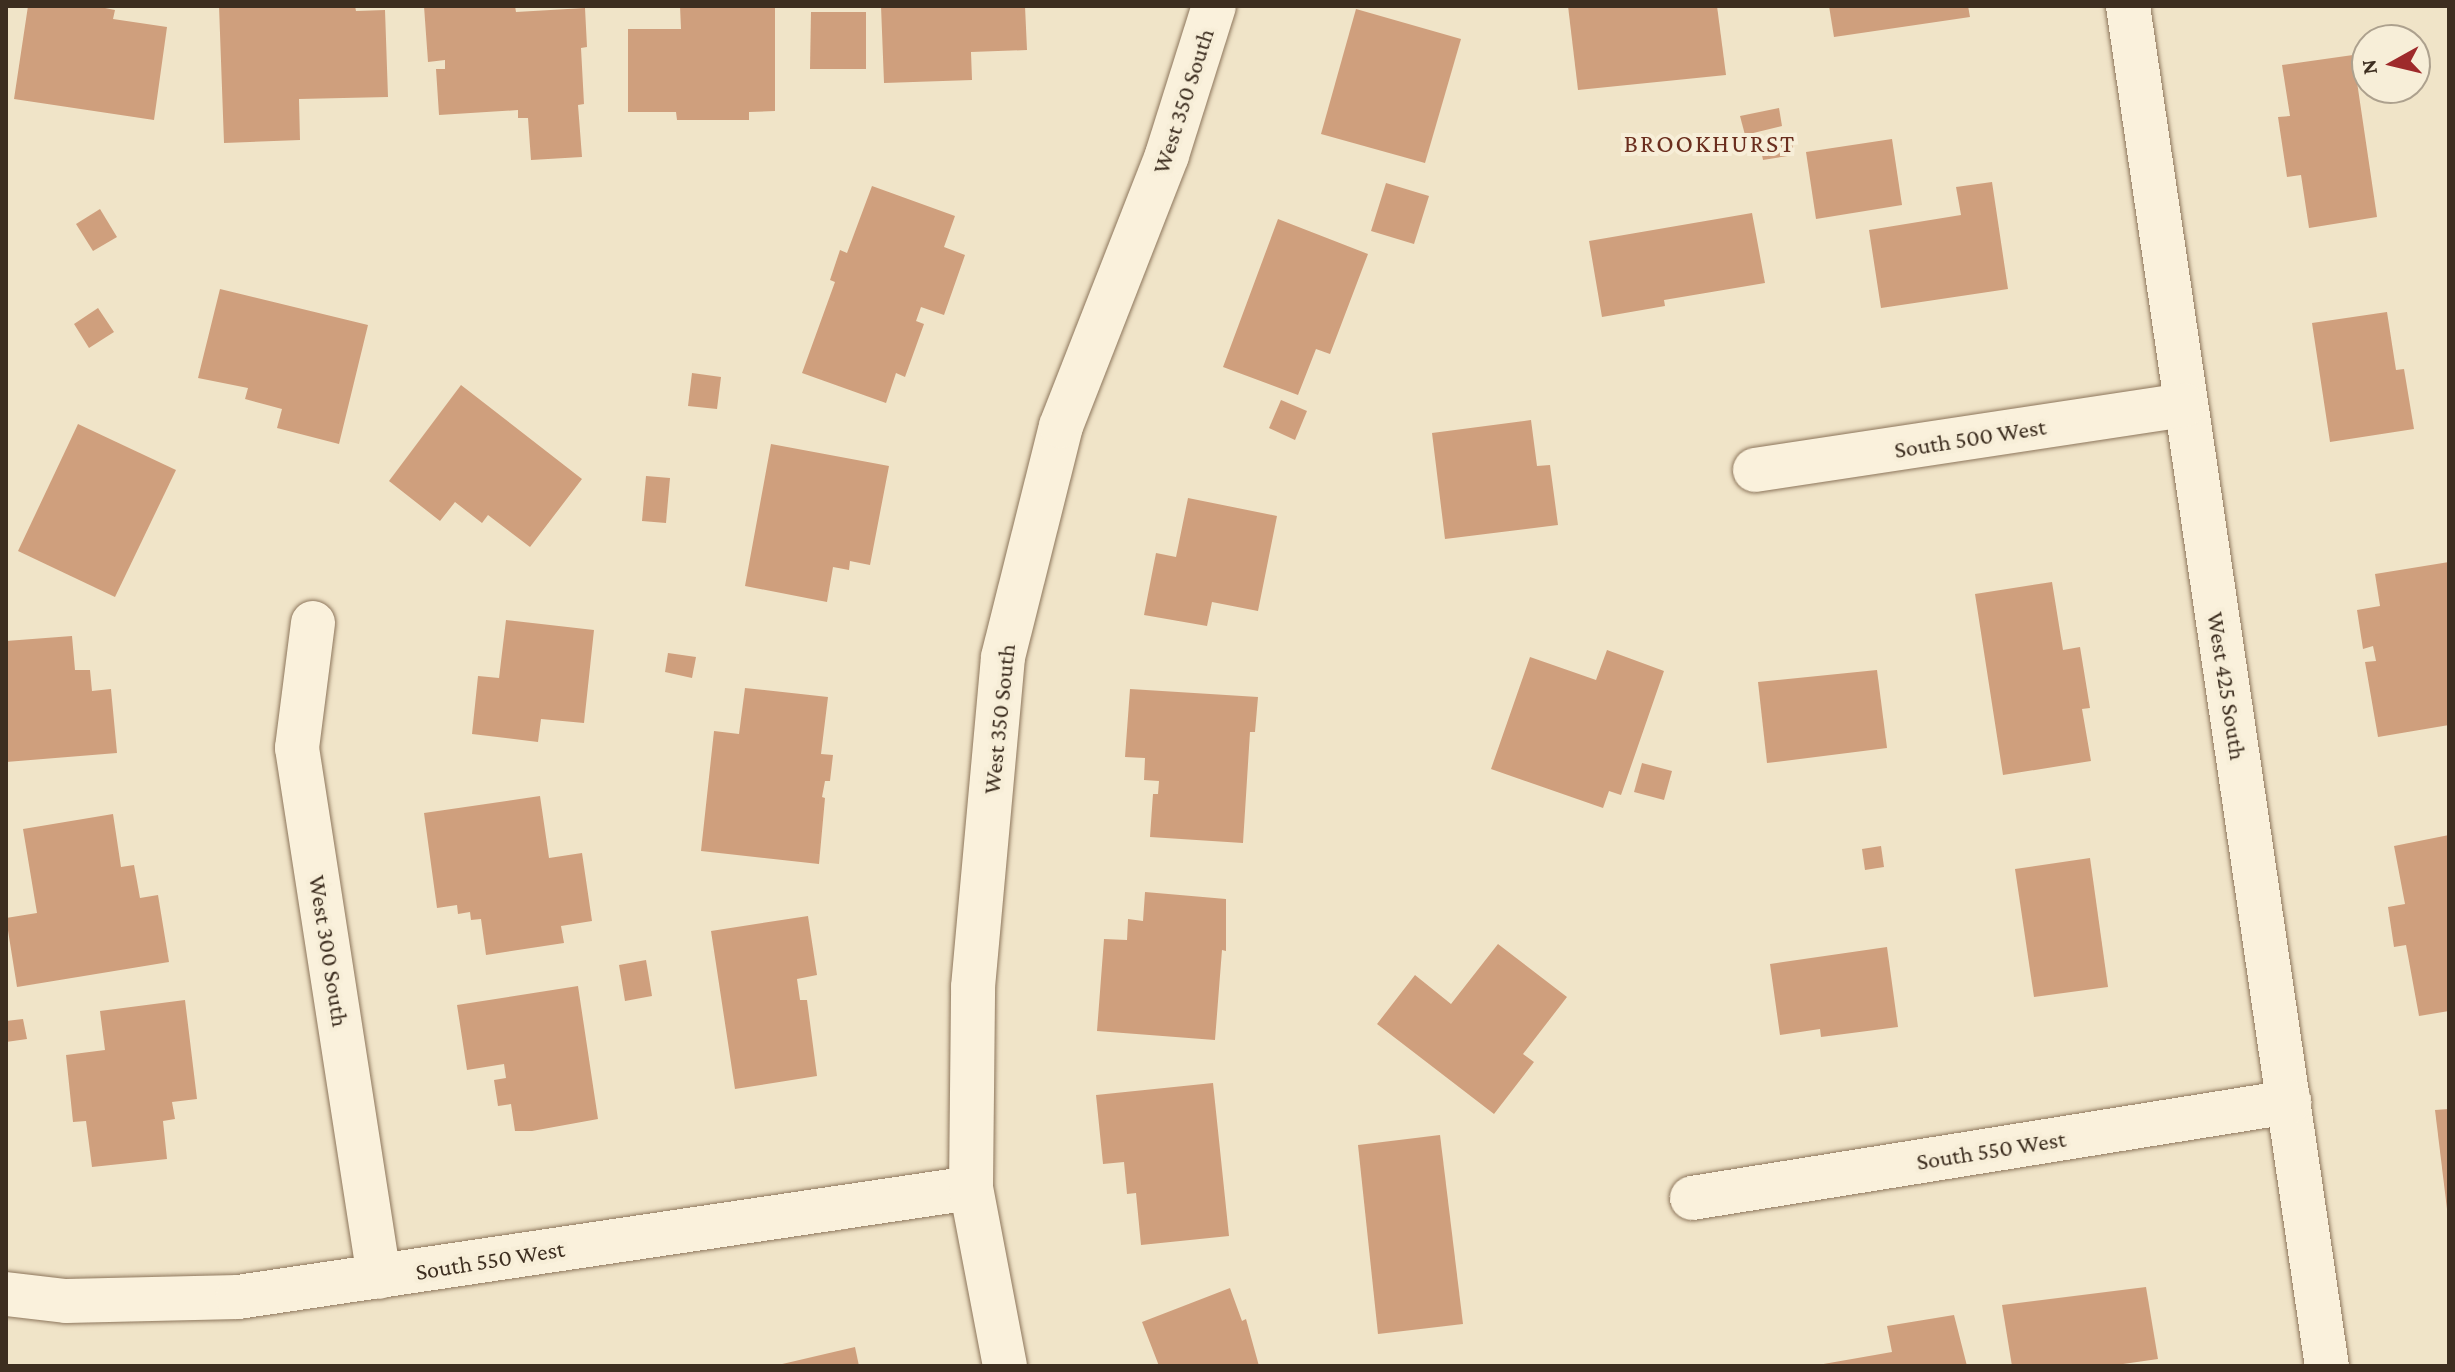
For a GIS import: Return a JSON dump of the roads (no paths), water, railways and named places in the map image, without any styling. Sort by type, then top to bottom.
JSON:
[{"type":"street","name":"West 350 South","points":[[1005,1366],[971,1188],[973,987],[1003,657],[1061,426],[1167,155],[1214,6]]},
{"type":"street","name":"West 425 South","points":[[2128,6],[2327,1366]]},
{"type":"street","name":"South 500 West","points":[[1755,470],[2184,405]]},
{"type":"street","name":"West 300 South","points":[[313,623],[297,748],[379,1277]]},
{"type":"street","name":"South 550 West","points":[[1692,1198],[2289,1102]]},
{"type":"street","name":"South 550 West","points":[[6,1294],[66,1301],[238,1297],[971,1188]]},
{"type":"district","name":"BROOKHURST","points":[[1710,144]]}]
